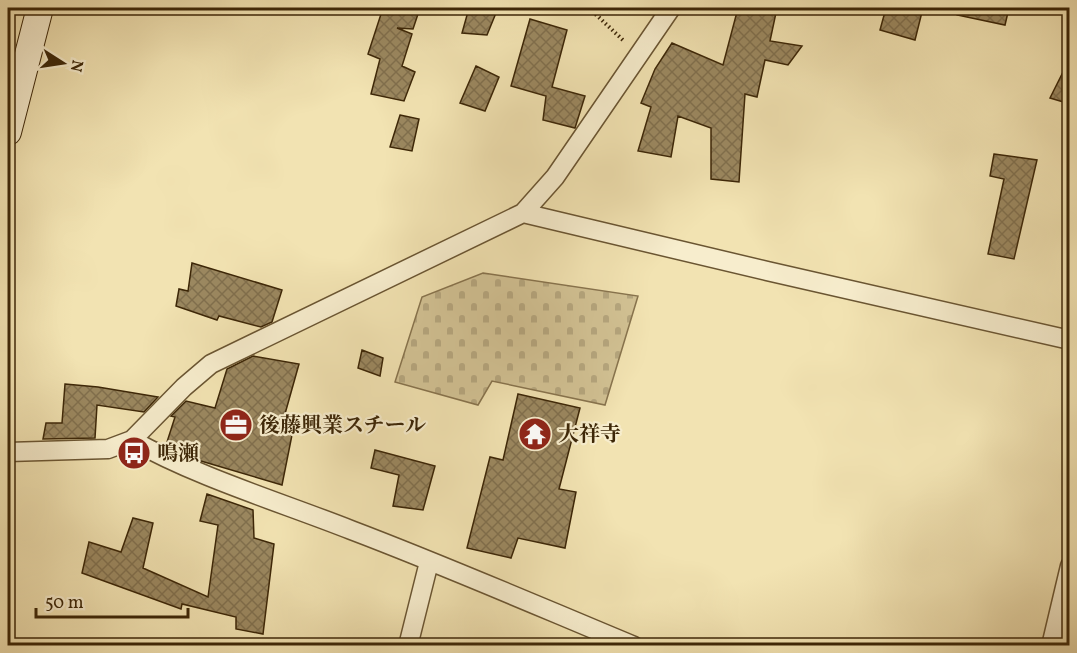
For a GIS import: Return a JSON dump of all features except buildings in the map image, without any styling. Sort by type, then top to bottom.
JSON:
[{"type":"main road","points":[[8,132],[40,8]]},
{"type":"street","points":[[8,452],[108,449],[132,440],[184,387],[211,364],[523,213],[555,177],[671,8]]},
{"type":"street","points":[[523,213],[1070,340]]},
{"type":"street","points":[[132,440],[154,452],[634,645]]},
{"type":"street","points":[[408,645],[429,562]]},
{"type":"street","points":[[1051,645],[1070,566]]},
{"type":"path","points":[[589,8],[625,43],[637,60]]},
{"type":"green space","points":[[483,273],[638,296],[605,405],[492,381],[478,405],[395,382],[422,297]]},
{"type":"place","name":"後藤興業スチール","points":[[236,425]]},
{"type":"place","name":"大祥寺","points":[[535,434]]},
{"type":"place","name":"鳴瀬","points":[[134,453]]}]
